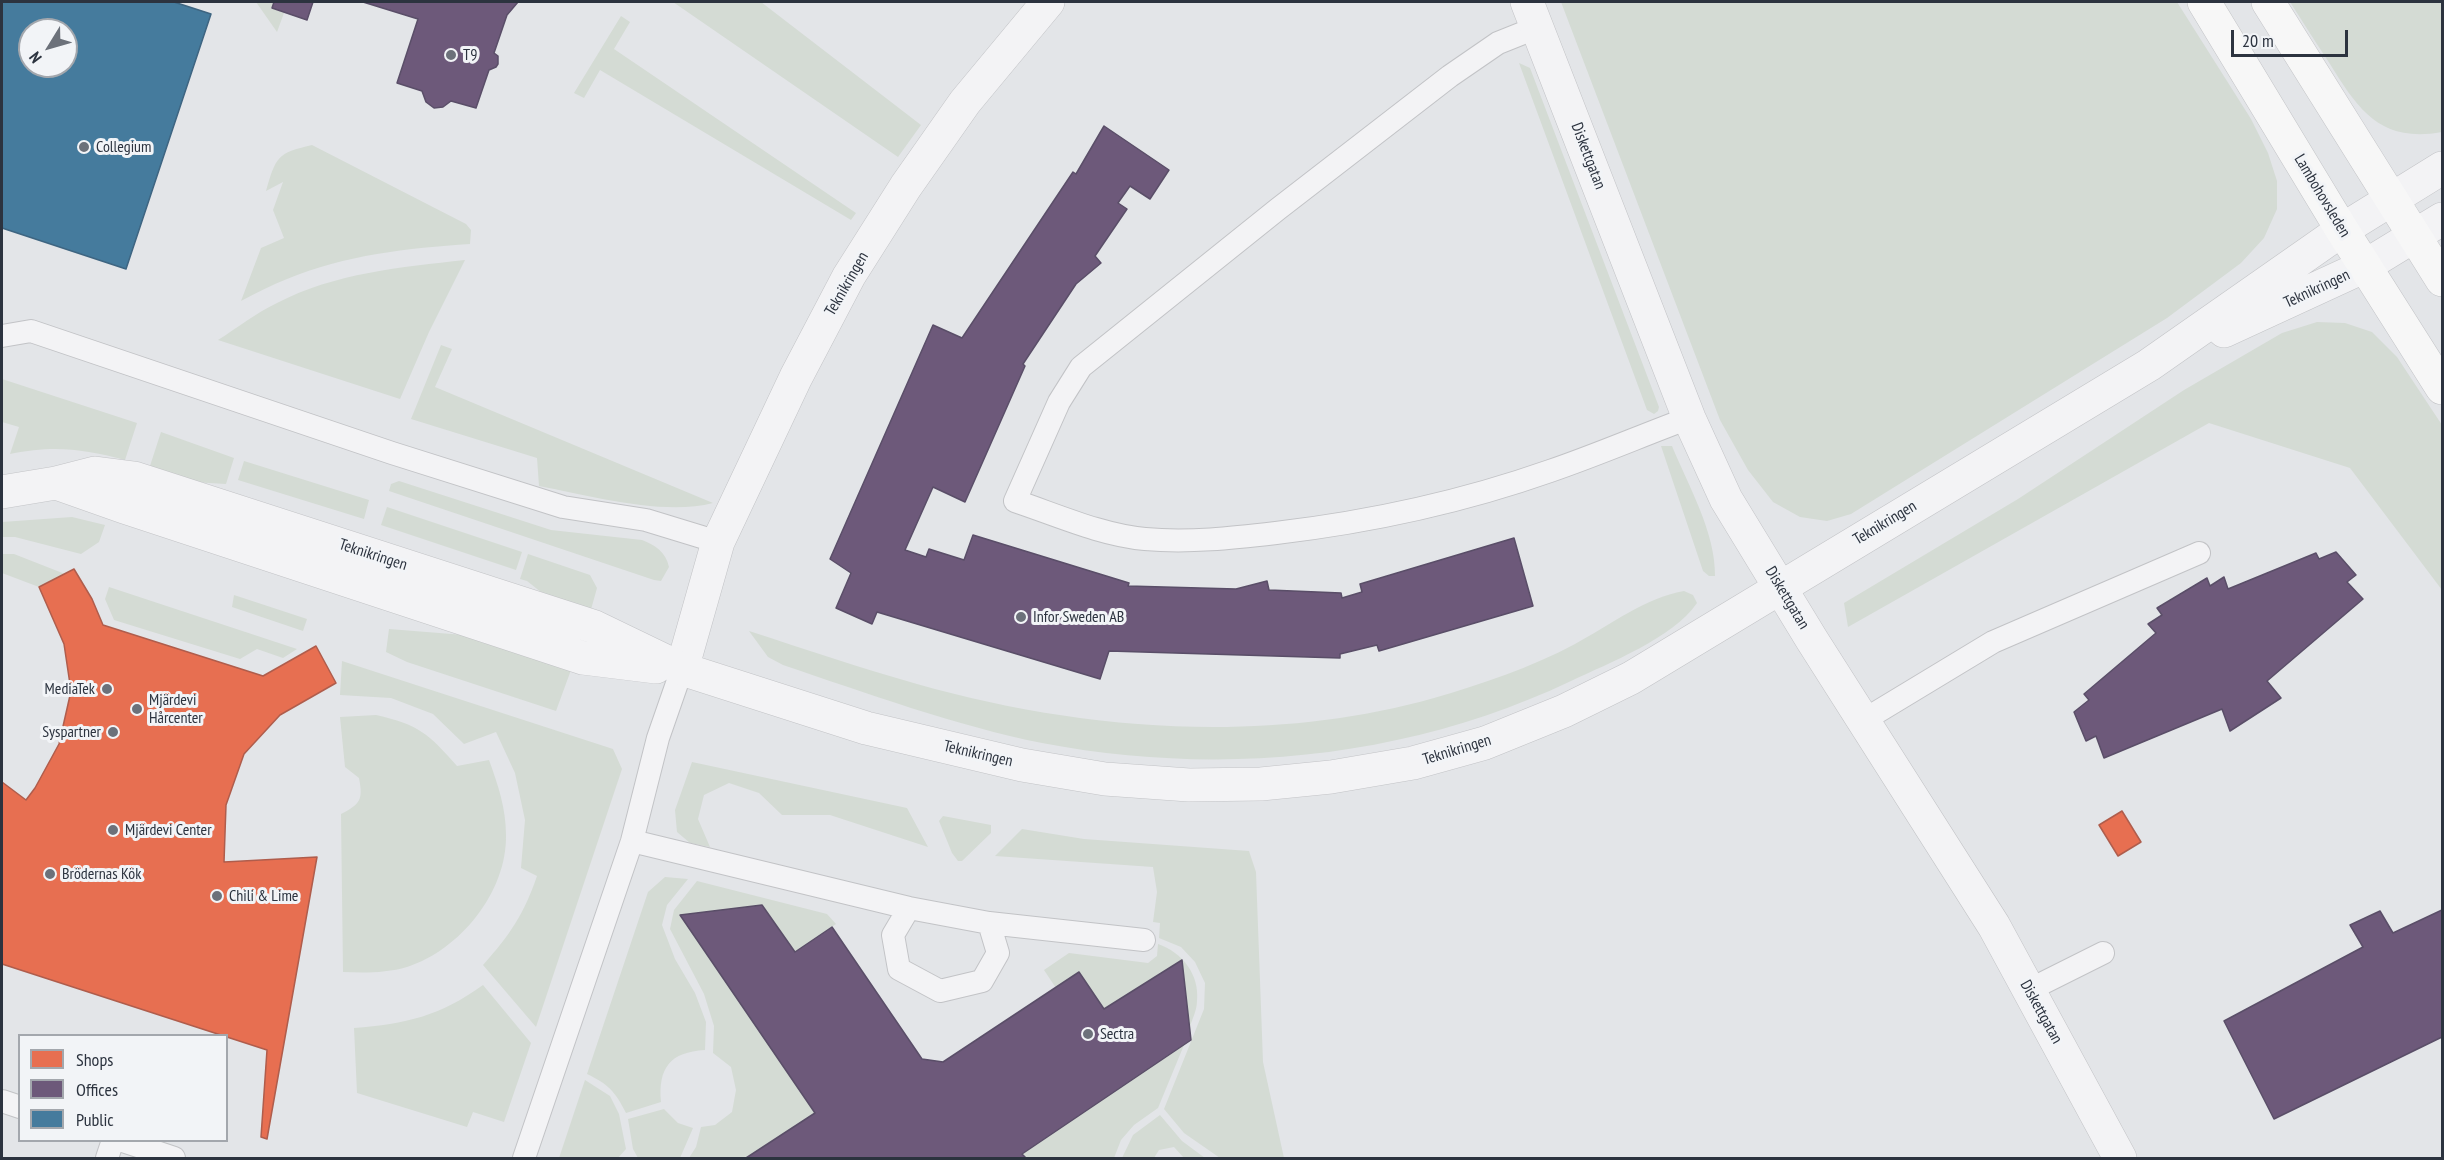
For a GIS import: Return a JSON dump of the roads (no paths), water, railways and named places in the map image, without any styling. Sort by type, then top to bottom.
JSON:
[{"type":"main road","name":"Lambohovsleden","points":[[2204,2],[2342,230],[2442,388]]},
{"type":"main road","points":[[2268,2],[2392,199],[2429,227],[2442,279]]},
{"type":"street","name":"Teknikringen","points":[[682,669],[718,542],[796,377],[849,276],[906,186],[965,102],[1048,2]]},
{"type":"street","name":"Diskettgatan","points":[[1532,14],[1689,418],[1726,499],[1994,926],[2121,1158]]},
{"type":"street","name":"Teknikringen","points":[[2,492],[56,483],[95,473],[134,478],[595,627],[682,669],[866,728],[1023,765],[1105,779],[1189,785],[1261,784],[1331,777],[1413,763],[1485,743],[1564,711],[1631,678],[2149,365],[2342,230],[2442,168]]},
{"type":"street","name":"Teknikringen","points":[[2149,365],[2365,266],[2429,227]]},
{"type":"lane","points":[[1532,14],[1498,43],[1450,76],[1278,209],[1081,367],[1059,402],[1015,501],[1113,533],[1144,539],[1242,537],[1307,530],[1393,514],[1493,490],[1550,471],[1689,418]]},
{"type":"lane","points":[[2,336],[30,331],[542,501],[563,507],[646,520],[718,542]]},
{"type":"lane","points":[[1864,720],[1993,642],[2199,553]]},
{"type":"lane","points":[[524,1158],[632,841],[658,738],[682,669]]},
{"type":"lane","points":[[632,841],[909,908],[989,923],[1144,940]]},
{"type":"lane","points":[[909,908],[893,935],[899,969],[940,991],[982,981],[998,953],[989,923]]},
{"type":"lane","points":[[2029,990],[2103,953]]},
{"type":"lane","points":[[2,1101],[18,1106]]},
{"type":"lane","points":[[107,1158],[112,1142]]},
{"type":"lane","points":[[126,1142],[174,1158]]},
{"type":"place","name":"T9","points":[[451,55]]},
{"type":"place","name":"Collegium","points":[[84,147]]},
{"type":"place","name":"Infor Sweden AB","points":[[1021,617]]},
{"type":"place","name":"MediaTek","points":[[107,689]]},
{"type":"place","name":"Mjärdevi Hårcenter","points":[[137,709]]},
{"type":"place","name":"Syspartner","points":[[113,732]]},
{"type":"place","name":"Mjärdevi Center","points":[[113,830]]},
{"type":"place","name":"Brödernas Kök","points":[[50,874]]},
{"type":"place","name":"Chili & Lime","points":[[217,896]]},
{"type":"place","name":"Sectra","points":[[1088,1034]]}]
